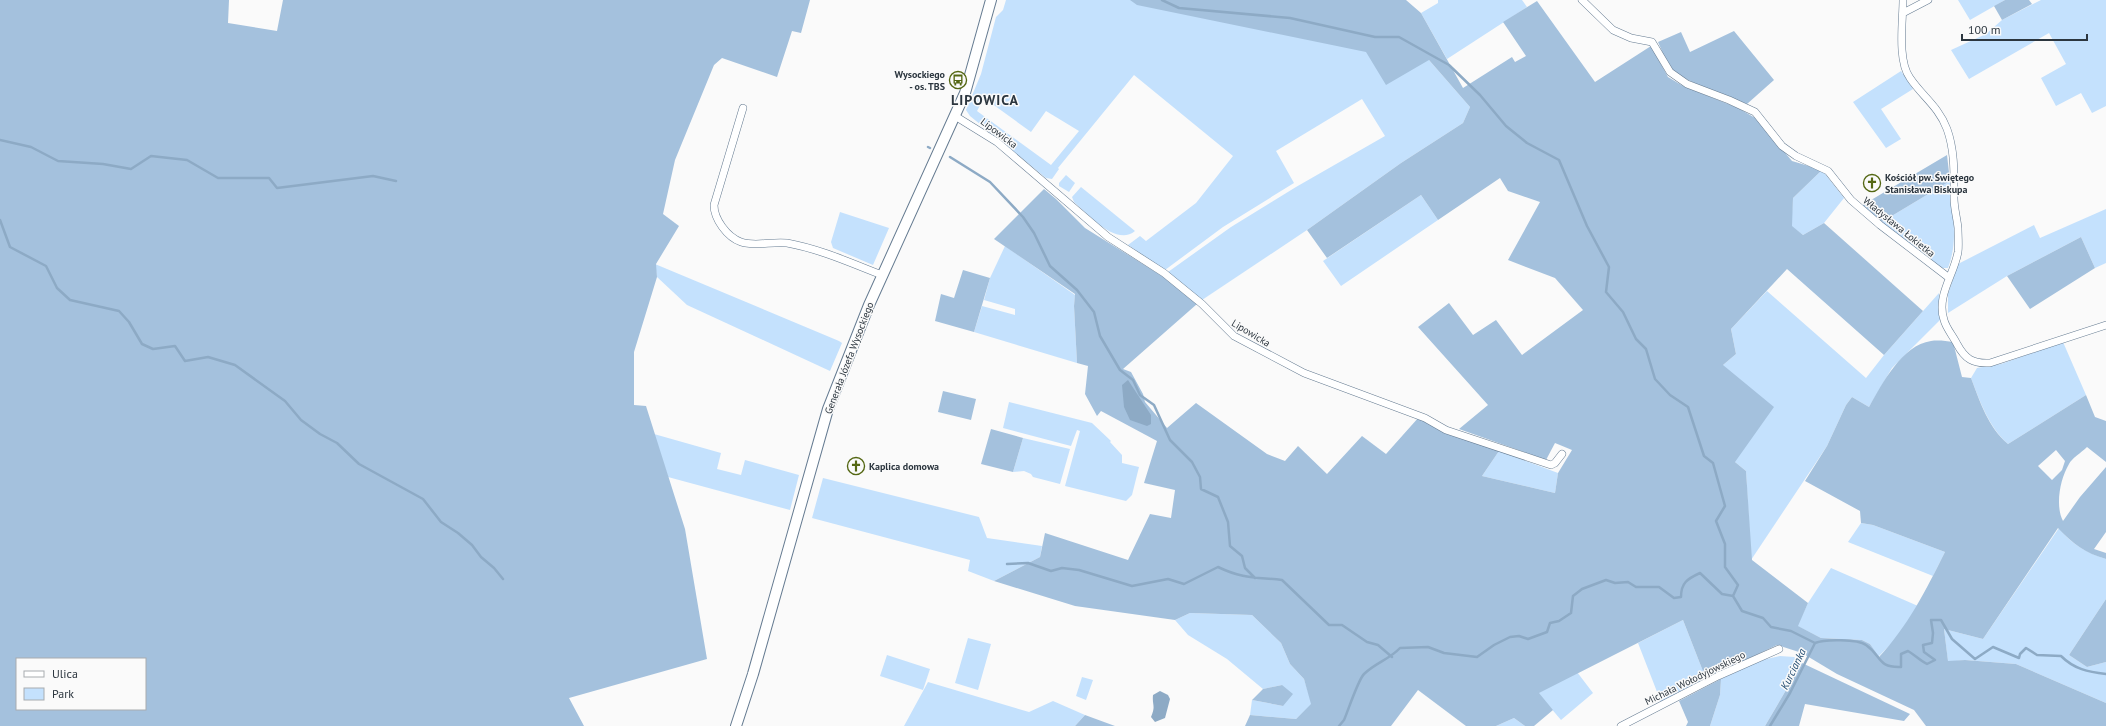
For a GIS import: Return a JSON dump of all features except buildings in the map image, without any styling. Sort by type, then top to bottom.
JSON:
[{"type":"street","name":"Generała Józefa Wysockiego","points":[[736,726],[828,409],[844,365],[882,275],[955,116],[973,68],[991,0]]},
{"type":"street","name":"Władysława Łokietka","points":[[1582,0],[1613,30],[1631,38],[1652,42],[1670,72],[1687,84],[1755,112],[1782,146],[1796,156],[1828,171],[1851,200],[1880,225],[1948,277]]},
{"type":"street","points":[[1903,0],[1904,63],[1909,77],[1940,113],[1947,129],[1953,155],[1955,177],[1954,199],[1958,229],[1958,252],[1948,277],[1943,304],[1944,320],[1959,348],[1970,361],[1980,364],[1998,361],[2106,325]]},
{"type":"street","points":[[1903,14],[1928,0]]},
{"type":"street","points":[[743,108],[714,205],[716,219],[734,238],[741,242],[787,243],[820,251],[882,275]]},
{"type":"street","name":"Lipowicka","points":[[955,116],[997,142],[1108,237],[1164,273],[1202,304],[1234,336],[1304,373],[1380,400],[1425,418],[1446,430],[1493,447],[1551,465],[1555,463],[1562,454]]},
{"type":"street","name":"Michała Wołodyjowskiego","points":[[1621,726],[1718,676],[1779,649]]},
{"type":"green space","points":[[1006,0],[1172,0],[1440,53],[1429,60],[1470,107],[1463,123],[1401,163],[1307,230],[1202,300],[1168,272],[1231,227],[1296,187],[1385,136],[1362,99],[1276,151],[1294,183],[1223,227],[1165,270],[1128,245],[1140,236],[1146,241],[1196,203],[1233,156],[1134,75],[1058,168],[1059,169],[1052,179],[1046,178],[970,116],[966,110],[981,74],[996,17],[1003,10]],"holes":[[[984,98],[1031,132],[1046,111],[1079,131],[1051,165],[977,111]]]},
{"type":"green space","points":[[1438,0],[1522,0],[1527,7],[1447,59],[1421,13],[1438,3]]},
{"type":"green space","points":[[1958,0],[2005,0],[1970,20]]},
{"type":"green space","points":[[2041,0],[2106,0],[2106,106],[2092,113],[2081,93],[2056,106],[2041,78],[2066,64],[2049,33],[1969,79],[1951,50],[1986,34],[2002,20]]},
{"type":"green space","points":[[1901,71],[1913,89],[1881,109],[1901,139],[1886,148],[1853,102]]},
{"type":"green space","points":[[1822,170],[1844,198],[1824,223],[1803,235],[1791,226],[1793,198]]},
{"type":"green space","points":[[1066,175],[1075,183],[1069,192],[1059,186],[1059,183]]},
{"type":"green space","points":[[1950,181],[1954,225],[1953,247],[1948,268],[1940,268],[1880,223]]},
{"type":"green space","points":[[1081,187],[1135,231],[1127,235],[1119,235],[1111,232],[1094,221],[1074,202],[1072,197]]},
{"type":"green space","points":[[1421,195],[1438,220],[1341,286],[1323,261]]},
{"type":"green space","points":[[2106,209],[2106,263],[2095,268],[2081,237],[2007,276],[1948,313],[1948,294],[1958,264],[2034,225],[2040,238]]},
{"type":"green space","points":[[840,212],[889,228],[873,265],[833,248],[831,242]]},
{"type":"green space","points":[[1005,246],[1075,295],[1074,306],[1077,363],[974,332],[982,306],[1015,315],[1015,309],[984,300],[990,278]]},
{"type":"green space","points":[[655,264],[839,341],[842,343],[830,371],[687,305],[657,277]]},
{"type":"green space","points":[[1767,291],[1866,378],[1884,355],[1939,293],[1941,319],[1892,368],[1869,407],[1852,397],[1846,405],[1827,446],[1751,560],[1746,471],[1735,462],[1723,365],[1736,354],[1731,329]]},
{"type":"green space","points":[[2063,342],[2086,395],[2008,444],[1990,422],[1971,378],[1977,368],[2001,364]]},
{"type":"green space","points":[[1009,402],[1092,423],[1111,441],[1110,442],[1122,455],[1122,463],[1139,467],[1132,495],[1126,501],[1065,486],[1080,431],[1077,430],[1071,446],[1003,428]]},
{"type":"green space","points":[[654,434],[721,453],[717,469],[741,475],[745,460],[799,475],[790,510],[668,477]]},
{"type":"green space","points":[[1023,438],[1070,449],[1060,484],[1033,477],[1031,474],[1024,471],[1013,472]]},
{"type":"green space","points":[[1499,451],[1558,473],[1555,493],[1482,476]]},
{"type":"green space","points":[[823,478],[979,517],[987,538],[1042,546],[1040,557],[994,581],[968,571],[970,560],[812,518]]},
{"type":"green space","points":[[1861,523],[1873,525],[1945,552],[1933,576],[1848,542]]},
{"type":"green space","points":[[2059,528],[2069,539],[2080,547],[2092,554],[2106,559],[2106,599],[2069,655],[2087,667],[2106,662],[2106,703],[2016,664],[1965,660],[1948,662],[1944,629],[1983,639]]},
{"type":"green space","points":[[1831,568],[1918,606],[1896,639],[1878,657],[1870,644],[1862,640],[1821,638],[1797,626],[1808,603]]},
{"type":"green space","points":[[1190,613],[1252,615],[1281,643],[1290,664],[1304,679],[1312,704],[1296,719],[1250,715],[1252,700],[1283,706],[1282,685],[1263,689],[1227,659],[1188,635],[1175,620]]},
{"type":"green space","points":[[1683,620],[1706,679],[1661,702],[1638,643]]},
{"type":"green space","points":[[968,638],[991,644],[978,690],[955,683]]},
{"type":"green space","points":[[887,655],[930,669],[923,690],[880,676]]},
{"type":"green space","points":[[1780,656],[1794,657],[1802,663],[1765,726],[1710,726],[1720,695],[1721,679],[1762,660]]},
{"type":"green space","points":[[1577,672],[1593,693],[1561,720],[1538,693]]},
{"type":"green space","points":[[1082,677],[1093,680],[1086,700],[1076,696]]},
{"type":"green space","points":[[928,682],[1029,712],[1053,701],[1085,715],[1075,726],[904,726]]},
{"type":"green space","points":[[1514,718],[1525,726],[1496,726]]},
{"type":"shaded area","points":[[0,0],[229,0],[228,23],[277,31],[283,0],[810,0],[801,33],[792,31],[777,77],[722,58],[714,65],[675,160],[663,214],[679,226],[656,264],[657,277],[634,352],[634,405],[646,406],[685,529],[707,659],[569,698],[584,726],[0,726]]},
{"type":"shaded area","points":[[1130,0],[1406,0],[1421,13],[1463,88],[1512,57],[1515,62],[1526,56],[1503,22],[1537,1],[1595,82],[1651,46],[1668,77],[1683,86],[1738,108],[1757,119],[1792,161],[1822,170],[1793,198],[1792,226],[1803,235],[1824,223],[1923,311],[1884,355],[1787,269],[1731,329],[1736,354],[1723,365],[1774,407],[1735,462],[1746,471],[1752,560],[1808,603],[1798,626],[1821,638],[1862,640],[1870,644],[1879,657],[1908,620],[1945,552],[1873,525],[1861,523],[1860,511],[1805,481],[1827,446],[1846,405],[1852,397],[1869,407],[1887,377],[1902,358],[1921,344],[1931,341],[1953,342],[1962,377],[1971,378],[1985,414],[1995,430],[2008,444],[2086,395],[2095,417],[2106,421],[2106,462],[2087,447],[2072,460],[2063,477],[2059,508],[2063,521],[2080,497],[2106,467],[2106,532],[2094,549],[2106,553],[2106,559],[2092,554],[2080,547],[2058,528],[1983,639],[1944,629],[1948,661],[1965,660],[2016,664],[2106,703],[2106,726],[1926,726],[1914,710],[1837,674],[1802,653],[1777,645],[1706,679],[1683,620],[1539,693],[1553,710],[1534,726],[1525,726],[1514,718],[1496,726],[1466,726],[1418,690],[1391,726],[1245,726],[1250,715],[1296,719],[1311,704],[1304,679],[1290,664],[1281,643],[1252,615],[1190,613],[1175,620],[1075,606],[994,581],[1040,557],[1045,533],[1128,560],[1150,514],[1171,518],[1175,490],[1144,483],[1157,441],[1101,411],[1097,416],[1085,394],[1088,366],[1077,363],[1074,306],[1075,294],[994,239],[1044,189],[1085,228],[1162,276],[1197,304],[1123,369],[1131,372],[1143,394],[1145,402],[1167,428],[1196,403],[1267,454],[1285,461],[1298,446],[1327,474],[1362,436],[1386,454],[1419,417],[1499,451],[1482,476],[1555,493],[1558,473],[1572,450],[1555,443],[1546,460],[1459,429],[1488,405],[1418,327],[1449,303],[1473,335],[1496,320],[1522,355],[1583,310],[1555,278],[1508,260],[1540,202],[1508,191],[1500,178],[1438,220],[1421,195],[1327,258],[1307,230],[1401,163],[1463,123],[1470,107],[1429,60],[1386,85],[1366,52],[1137,5]],"holes":[[[2056,450],[2065,461],[2062,470],[2052,480],[2038,466]]]},
{"type":"shaded area","points":[[2005,0],[2029,0],[2032,4],[2002,20],[1994,6]]},
{"type":"shaded area","points":[[1734,31],[1774,80],[1747,104],[1696,84],[1678,74],[1667,63],[1658,42],[1681,32],[1690,52]]},
{"type":"shaded area","points":[[1947,155],[1950,181],[1880,223],[1861,206]]},
{"type":"shaded area","points":[[2081,237],[2095,268],[2030,309],[2007,276]]},
{"type":"shaded area","points":[[963,270],[990,278],[974,332],[935,321],[941,294],[954,298]]},
{"type":"shaded area","points":[[1128,380],[1151,415],[1151,424],[1147,426],[1130,420],[1124,407],[1122,385]]},
{"type":"shaded area","points":[[943,391],[976,399],[971,420],[938,412]]},
{"type":"shaded area","points":[[991,429],[1023,438],[1013,472],[981,464]]},
{"type":"shaded area","points":[[2106,599],[2106,662],[2087,667],[2069,655]]},
{"type":"shaded area","points":[[1802,663],[1910,714],[1904,721],[1805,704],[1799,726],[1765,726]]},
{"type":"shaded area","points":[[1721,679],[1720,695],[1710,726],[1686,726],[1688,722],[1679,701]]},
{"type":"shaded area","points":[[1282,685],[1293,694],[1283,706],[1252,700],[1263,689]]},
{"type":"shaded area","points":[[1160,691],[1168,695],[1170,699],[1165,718],[1155,722],[1151,717],[1154,708],[1153,695]]},
{"type":"shaded area","points":[[1085,715],[1115,726],[1075,726]]},
{"type":"waterway","points":[[1162,0],[1179,8],[1290,18],[1375,37],[1399,37],[1449,65],[1480,95],[1506,126],[1527,143],[1559,160],[1587,226],[1609,267],[1606,292],[1623,312],[1636,339],[1646,349],[1655,379],[1670,395],[1688,407],[1704,456],[1713,463],[1725,506],[1716,521],[1725,544],[1725,567],[1738,585],[1733,596]]},
{"type":"waterway","points":[[0,140],[31,147],[58,161],[103,164],[131,169],[151,156],[187,160],[218,178],[269,178],[277,188],[373,176],[396,181]]},
{"type":"waterway","points":[[950,157],[990,182],[1023,217],[1034,233],[1050,266],[1077,290],[1094,312],[1100,336],[1120,370],[1133,380],[1140,395],[1154,405],[1170,440],[1192,462],[1200,477],[1201,489],[1218,497],[1228,522],[1230,546],[1242,556],[1245,568],[1255,578]]},
{"type":"waterway","points":[[0,220],[10,247],[46,266],[57,288],[70,300],[119,311],[129,322],[142,344],[153,349],[175,346],[185,361],[208,357],[235,365],[285,401],[301,420],[320,434],[337,443],[359,464],[423,499],[441,522],[458,533],[472,545],[481,557],[494,568],[503,579]]},
{"type":"waterway","points":[[1007,564],[1028,563],[1051,571],[1062,568],[1079,570],[1132,586],[1168,579],[1184,584],[1218,567],[1242,576],[1282,580],[1329,625],[1342,625],[1367,642],[1378,645],[1392,657]]},
{"type":"waterway","points":[[1339,726],[1344,720],[1356,689],[1364,674],[1400,648],[1428,647],[1444,653],[1477,657],[1494,645],[1510,637],[1519,636],[1528,639],[1547,632],[1550,623],[1559,621],[1571,613],[1573,596],[1582,589],[1606,580],[1615,583],[1628,582],[1636,587],[1659,587],[1674,598],[1681,597],[1682,588],[1686,582],[1700,573],[1722,594],[1733,596],[1742,611],[1763,618],[1771,627],[1791,631],[1815,643]]},
{"type":"waterway","name":"Kurcianka","points":[[1770,726],[1790,693],[1815,643],[1841,640],[1862,643],[1871,649],[1880,660],[1888,666],[1893,667],[1901,667],[1901,654],[1908,651],[1927,664],[1935,660],[1924,652],[1923,645],[1932,643],[1933,633],[1931,620],[1941,620],[1952,639],[1975,659],[1993,647],[2019,658],[2020,654],[2026,648],[2037,655],[2061,656],[2076,667],[2106,674]]},
{"type":"place","name":"Wysockiego - os. TBS","points":[[958,80]]},
{"type":"place","name":"Kościół pw. Świętego Stanisława Biskupa","points":[[1872,183]]},
{"type":"place","name":"Kaplica domowa","points":[[856,466]]},
{"type":"district","name":"LIPOWICA","points":[[985,100]]}]
